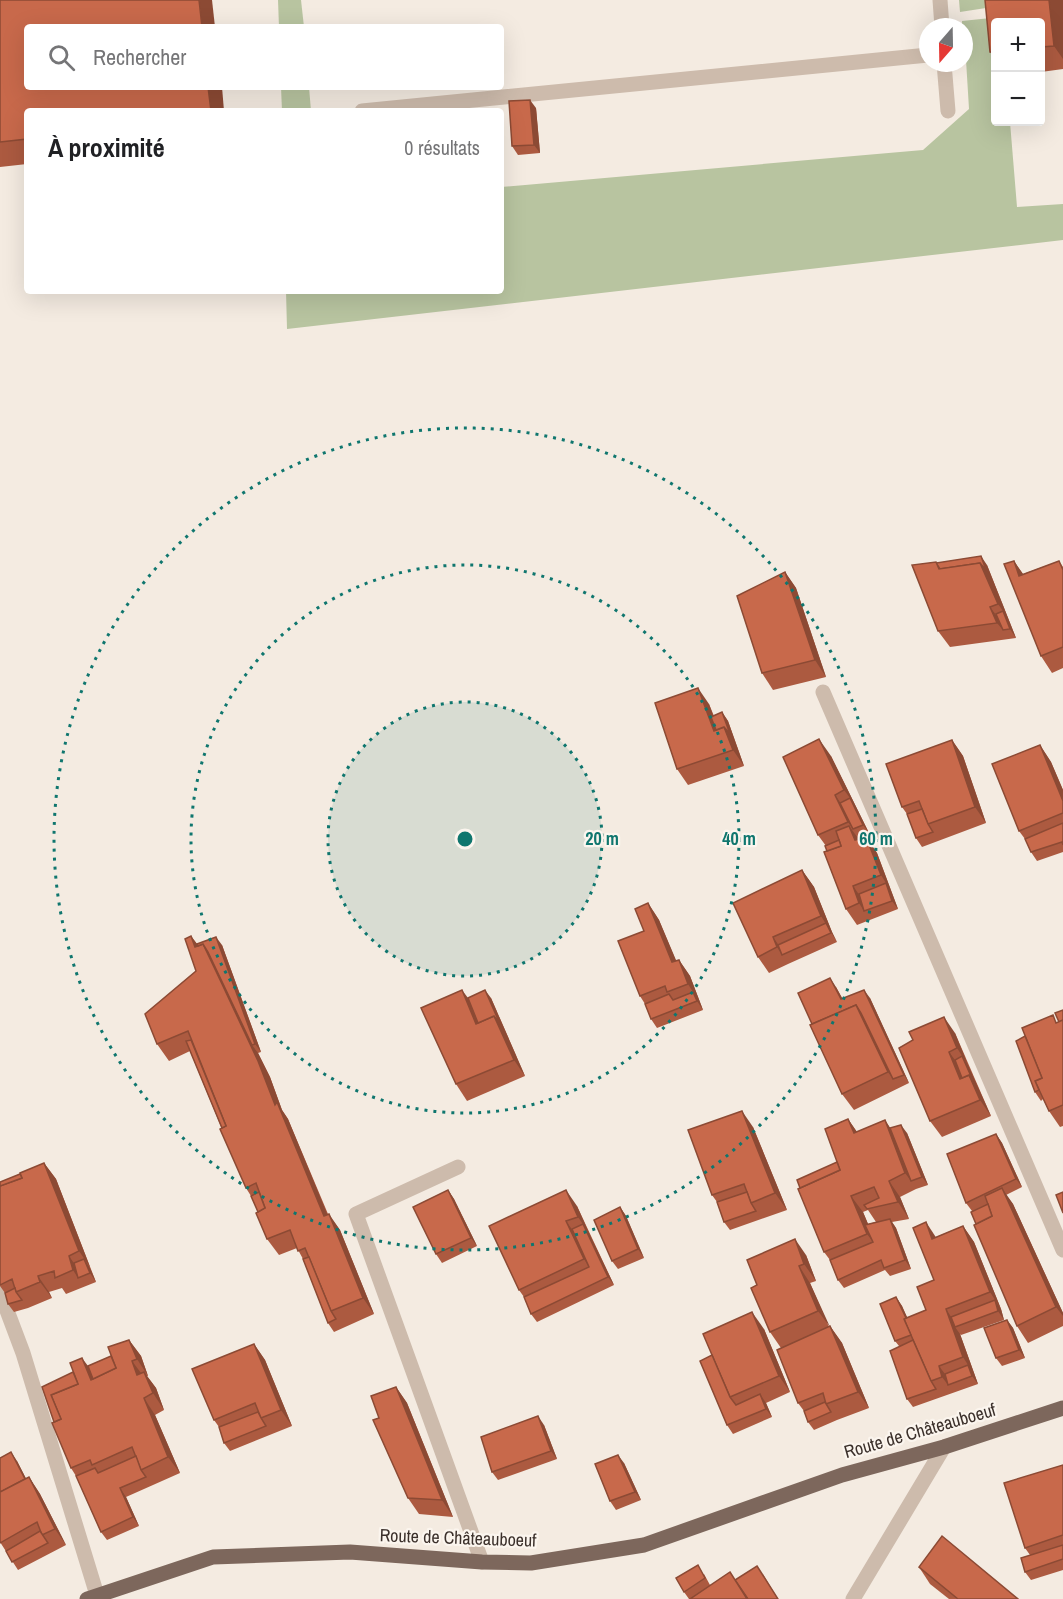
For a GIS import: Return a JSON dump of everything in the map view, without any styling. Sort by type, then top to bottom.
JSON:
[{"type":"main road","name":"Route de Châteauboeuf","points":[[92,1597],[213,1557],[350,1552],[482,1562],[531,1563],[644,1545],[842,1475],[944,1447],[1063,1408]]},
{"type":"street","points":[[940,0],[941,18]]},
{"type":"street","points":[[392,108],[919,56]]},
{"type":"street","points":[[945,72],[948,111]]},
{"type":"street","points":[[823,692],[1063,1250]]},
{"type":"street","points":[[458,1167],[356,1214],[482,1562]]},
{"type":"street","points":[[0,1292],[23,1353],[92,1597]]},
{"type":"street","points":[[853,1599],[944,1447]]},
{"type":"green space","points":[[278,0],[301,0],[304,24],[279,24]]},
{"type":"green space","points":[[959,0],[998,0],[999,6],[960,12]]},
{"type":"green space","points":[[1000,17],[991,18],[991,126],[1010,126],[1017,207],[1063,204],[1063,240],[287,329],[286,294],[504,294],[504,187],[923,150],[969,109],[967,72],[973,72],[973,20]]},
{"type":"green space","points":[[281,90],[309,90],[311,108],[282,108]]},
{"type":"building","points":[[0,0],[199,0],[202,24],[24,24],[24,90],[208,90],[211,108],[24,108],[24,139],[0,142]]},
{"type":"building","points":[[985,0],[1049,0],[1054,46],[1045,47],[1045,18],[991,18],[990,52]]},
{"type":"building","points":[[530,100],[534,145],[512,146],[509,101]]},
{"type":"building","points":[[981,556],[986,570],[980,563],[940,569],[936,563]]},
{"type":"building","points":[[1014,561],[1019,576],[1059,561],[1063,570],[1063,647],[1041,656],[1004,564]]},
{"type":"building","points":[[936,562],[939,569],[980,563],[998,604],[990,607],[997,623],[938,631],[912,565]]},
{"type":"building","points":[[785,572],[815,660],[762,673],[737,596]]},
{"type":"building","points":[[1003,611],[1010,629],[1003,630],[996,614]]},
{"type":"building","points":[[698,688],[714,731],[724,727],[733,750],[677,769],[655,703]]},
{"type":"building","points":[[722,712],[730,734],[724,727],[716,730],[711,717]]},
{"type":"building","points":[[819,739],[844,790],[835,795],[848,822],[818,835],[783,757]]},
{"type":"building","points":[[952,740],[975,807],[928,824],[919,801],[902,807],[886,764]]},
{"type":"building","points":[[1040,745],[1063,801],[1063,813],[1019,831],[992,764]]},
{"type":"building","points":[[850,798],[863,825],[853,829],[840,803]]},
{"type":"building","points":[[922,809],[933,832],[916,838],[907,814]]},
{"type":"building","points":[[1063,823],[1063,845],[1062,842],[1031,852],[1025,839]]},
{"type":"building","points":[[849,826],[855,840],[866,837],[881,875],[853,886],[859,903],[846,909],[824,852],[841,846],[836,831]]},
{"type":"building","points":[[839,840],[841,846],[827,851],[825,846]]},
{"type":"building","points":[[802,870],[821,916],[773,937],[777,947],[758,957],[733,903]]},
{"type":"building","points":[[886,883],[892,901],[864,911],[859,894]]},
{"type":"building","points":[[648,903],[672,962],[679,960],[688,984],[667,992],[665,986],[640,996],[618,941],[644,931],[635,909]]},
{"type":"building","points":[[826,923],[831,933],[782,955],[778,945]]},
{"type":"building","points":[[191,936],[195,947],[203,944],[258,1061],[275,1105],[277,1102],[324,1216],[329,1214],[363,1298],[331,1311],[305,1248],[298,1251],[290,1230],[267,1239],[256,1213],[265,1208],[256,1183],[246,1188],[220,1129],[226,1126],[188,1031],[157,1044],[145,1014],[196,971],[185,939]]},
{"type":"building","points":[[216,937],[255,1044],[252,1045],[208,952],[203,944],[198,946],[197,944]]},
{"type":"building","points":[[830,978],[841,999],[864,990],[904,1075],[893,1079],[856,1005],[812,1024],[798,993]]},
{"type":"building","points":[[462,990],[476,1024],[494,1016],[514,1060],[456,1084],[421,1008]]},
{"type":"building","points":[[485,990],[500,1024],[494,1016],[478,1023],[468,998]]},
{"type":"building","points":[[693,992],[697,1001],[651,1019],[645,1004],[669,994],[673,1000]]},
{"type":"building","points":[[856,1005],[888,1072],[842,1094],[810,1025]]},
{"type":"building","points":[[1063,1010],[1063,1020],[1059,1022],[1055,1013]]},
{"type":"building","points":[[1053,1015],[1056,1023],[1063,1020],[1063,1105],[1049,1111],[1035,1081],[1042,1078],[1022,1028]]},
{"type":"building","points":[[944,1017],[957,1048],[949,1052],[960,1079],[969,1075],[980,1100],[930,1121],[899,1048],[913,1040],[909,1032]]},
{"type":"building","points":[[1025,1036],[1042,1078],[1035,1081],[1039,1090],[1035,1092],[1016,1041]]},
{"type":"building","points":[[191,1040],[226,1126],[222,1128],[186,1041]]},
{"type":"building","points":[[962,1056],[974,1083],[969,1075],[962,1078],[955,1060]]},
{"type":"building","points":[[742,1111],[775,1193],[751,1203],[744,1184],[712,1195],[688,1130]]},
{"type":"building","points":[[848,1119],[854,1133],[885,1120],[905,1173],[889,1181],[898,1202],[867,1209],[864,1205],[879,1198],[874,1187],[851,1196],[867,1234],[824,1252],[798,1189],[840,1170],[825,1129]]},
{"type":"building","points":[[901,1125],[922,1177],[911,1181],[890,1128]]},
{"type":"building","points":[[996,1134],[1016,1179],[966,1203],[947,1154]]},
{"type":"building","points":[[837,1162],[840,1170],[800,1188],[797,1180]]},
{"type":"building","points":[[44,1163],[79,1251],[69,1256],[73,1270],[55,1278],[54,1271],[38,1276],[40,1282],[16,1292],[12,1279],[0,1285],[0,1186],[22,1178],[20,1173]]},
{"type":"building","points":[[20,1174],[22,1178],[0,1186],[0,1182]]},
{"type":"building","points":[[1002,1188],[1056,1307],[1017,1326],[974,1225],[992,1216],[985,1196]]},
{"type":"building","points":[[448,1190],[471,1238],[436,1254],[413,1207]]},
{"type":"building","points":[[566,1190],[578,1217],[566,1221],[584,1259],[519,1290],[489,1226]]},
{"type":"building","points":[[259,1192],[265,1208],[258,1212],[251,1196]]},
{"type":"building","points":[[747,1192],[756,1211],[724,1222],[717,1202]]},
{"type":"building","points":[[1063,1192],[1063,1213],[1056,1195]]},
{"type":"building","points":[[988,1204],[992,1216],[976,1224],[971,1212]]},
{"type":"building","points":[[620,1207],[638,1249],[612,1261],[594,1220]]},
{"type":"building","points":[[890,1219],[905,1260],[884,1268],[881,1260],[838,1280],[830,1260],[873,1242],[865,1225]]},
{"type":"building","points":[[926,1222],[932,1239],[963,1226],[990,1292],[946,1309],[963,1357],[939,1366],[942,1377],[931,1381],[904,1319],[926,1310],[917,1287],[934,1280],[913,1228]]},
{"type":"building","points":[[583,1224],[608,1277],[531,1314],[524,1297],[589,1267],[572,1229]]},
{"type":"building","points":[[795,1239],[804,1264],[799,1266],[818,1311],[770,1332],[751,1288],[757,1285],[747,1260]]},
{"type":"building","points":[[309,1257],[336,1319],[328,1323],[303,1259]]},
{"type":"building","points":[[84,1259],[90,1273],[78,1278],[74,1263]]},
{"type":"building","points":[[15,1288],[22,1300],[8,1304],[5,1293]]},
{"type":"building","points":[[896,1297],[911,1335],[895,1341],[880,1304]]},
{"type":"building","points":[[995,1300],[998,1311],[955,1327],[951,1317]]},
{"type":"building","points":[[752,1312],[779,1376],[730,1397],[703,1334]]},
{"type":"building","points":[[1007,1320],[1019,1350],[996,1358],[984,1328]]},
{"type":"building","points":[[830,1326],[858,1392],[826,1404],[823,1393],[798,1403],[777,1350]]},
{"type":"building","points":[[129,1340],[137,1359],[132,1361],[137,1375],[144,1372],[153,1393],[144,1398],[168,1457],[141,1470],[132,1447],[92,1465],[90,1460],[71,1468],[52,1423],[61,1419],[51,1395],[78,1384],[70,1363],[82,1358],[91,1380],[116,1368],[108,1347]]},
{"type":"building","points":[[913,1340],[936,1389],[907,1399],[890,1351]]},
{"type":"building","points":[[254,1344],[281,1410],[261,1418],[255,1403],[214,1420],[192,1369]]},
{"type":"building","points":[[712,1355],[730,1397],[736,1405],[760,1394],[766,1409],[727,1425],[700,1361]]},
{"type":"building","points":[[111,1356],[116,1368],[93,1379],[88,1366]]},
{"type":"building","points":[[968,1365],[972,1376],[948,1385],[945,1374]]},
{"type":"building","points":[[73,1372],[78,1384],[51,1395],[61,1419],[54,1422],[42,1387]]},
{"type":"building","points":[[396,1387],[442,1500],[408,1498],[373,1420],[379,1418],[371,1396]]},
{"type":"building","points":[[825,1402],[831,1412],[808,1422],[804,1411]]},
{"type":"building","points":[[258,1412],[266,1426],[224,1443],[219,1427]]},
{"type":"building","points":[[538,1416],[551,1451],[492,1472],[481,1437]]},
{"type":"building","points":[[11,1452],[25,1479],[0,1492],[0,1458]]},
{"type":"building","points":[[618,1455],[635,1492],[610,1501],[595,1464]]},
{"type":"building","points":[[136,1456],[146,1477],[120,1488],[133,1517],[101,1532],[76,1476],[95,1468],[98,1473]]},
{"type":"building","points":[[1063,1465],[1063,1535],[1025,1548],[1004,1483]]},
{"type":"building","points":[[29,1477],[55,1529],[42,1535],[37,1522],[0,1543],[0,1492]]},
{"type":"building","points":[[40,1531],[48,1543],[12,1562],[6,1551]]},
{"type":"building","points":[[942,1536],[1018,1599],[958,1599],[919,1567]]},
{"type":"building","points":[[1063,1545],[1063,1559],[1025,1572],[1021,1558]]},
{"type":"building","points":[[698,1565],[705,1578],[684,1592],[676,1578]]},
{"type":"building","points":[[757,1566],[778,1599],[748,1599],[735,1580]]},
{"type":"building","points":[[730,1572],[747,1599],[690,1599]]}]
